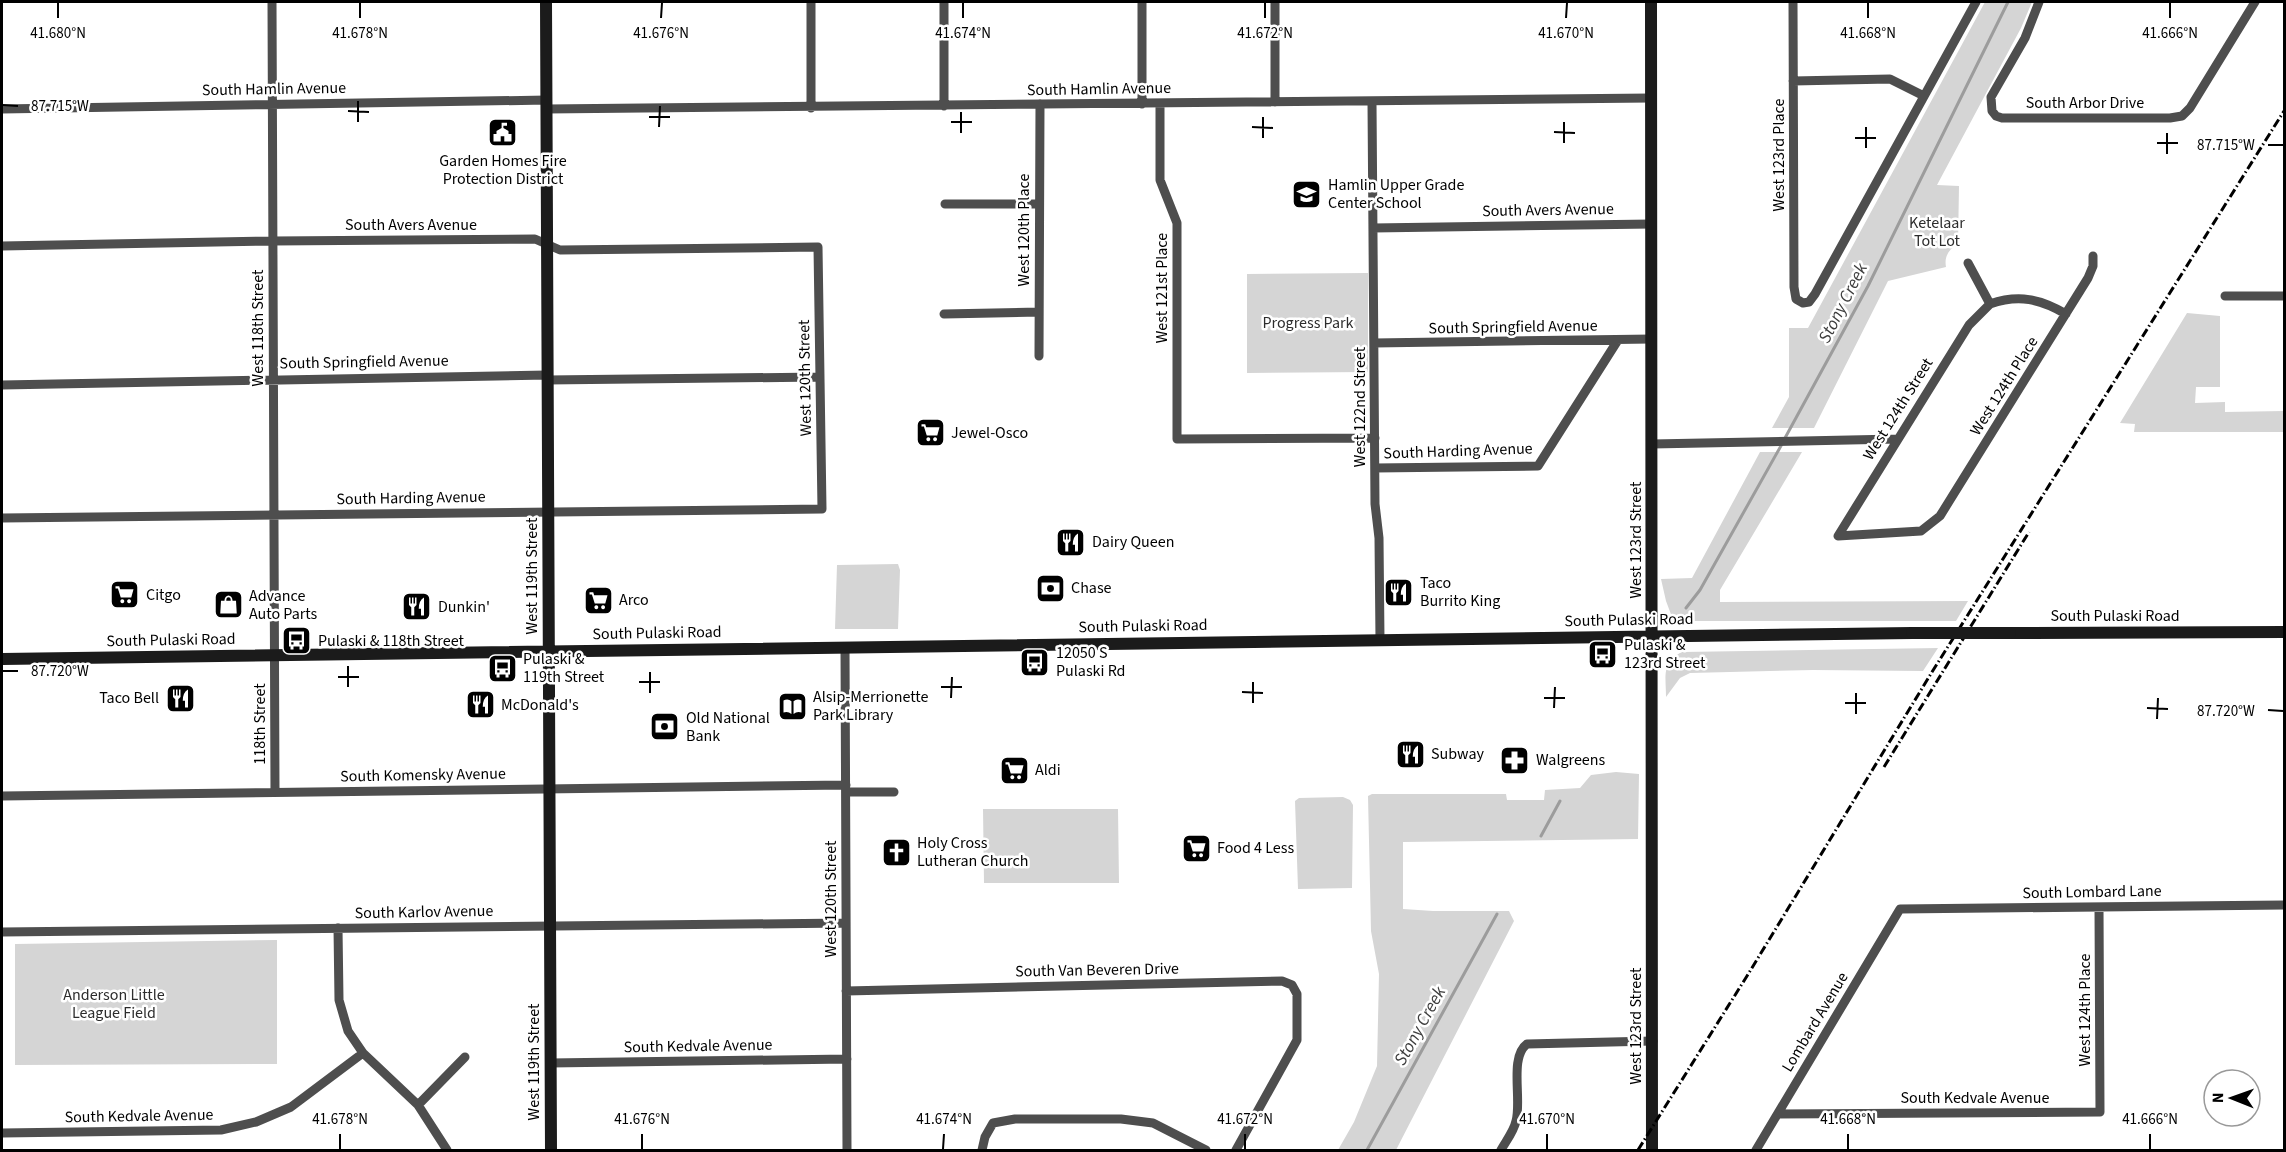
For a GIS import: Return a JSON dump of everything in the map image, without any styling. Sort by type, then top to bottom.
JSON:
[{"type":"street","name":"West 118th Street","points":[[272,2],[274,655]]},
{"type":"street","name":"West 119th Street","points":[[546,2],[551,1150]]},
{"type":"street","points":[[811,2],[811,108]]},
{"type":"street","points":[[944,2],[944,106]]},
{"type":"street","points":[[1142,2],[1143,104]]},
{"type":"street","points":[[1275,2],[1275,102]]},
{"type":"street","name":"West 123rd Street","points":[[1651,2],[1652,1150]]},
{"type":"street","name":"West 123rd Place","points":[[1793,2],[1794,287],[1796,299],[1803,303],[1809,302],[1815,294],[1924,96]]},
{"type":"street","points":[[1794,81],[1890,79],[1924,96],[1976,2]]},
{"type":"street","name":"South Arbor Drive","points":[[2039,2],[2025,38],[1991,97],[1992,111],[1996,116],[2002,118],[2170,118],[2182,116],[2190,108],[2255,2]]},
{"type":"street","name":"South Hamlin Avenue","points":[[2,109],[272,104],[811,108],[1651,98]]},
{"type":"street","name":"West 122nd Street","points":[[1372,102],[1375,504],[1379,538],[1380,640]]},
{"type":"street","name":"West 120th Place","points":[[1039,356],[1040,104]]},
{"type":"street","name":"West 121st Place","points":[[1160,104],[1160,180],[1177,223],[1177,439]]},
{"type":"street","points":[[945,204],[1039,204]]},
{"type":"street","name":"South Avers Avenue","points":[[1373,228],[1652,224]]},
{"type":"street","name":"South Avers Avenue","points":[[2,246],[535,239],[560,250],[818,247]]},
{"type":"street","name":"West 120th Street","points":[[818,247],[822,509]]},
{"type":"street","name":"West 124th Place","points":[[1838,536],[1909,533],[1921,531],[1930,525],[1947,506],[2066,314],[2090,273],[2093,256]]},
{"type":"street","points":[[1968,263],[1990,304],[2007,299],[2029,298],[2048,304],[2066,314]]},
{"type":"street","points":[[2225,296],[2284,296]]},
{"type":"street","name":"West 124th Street","points":[[1838,536],[1969,325],[1984,307],[1990,304]]},
{"type":"street","points":[[944,314],[1039,312]]},
{"type":"street","name":"South Springfield Avenue","points":[[1374,343],[1652,339]]},
{"type":"street","name":"South Harding Avenue","points":[[1375,468],[1538,466],[1618,340]]},
{"type":"street","name":"South Springfield Avenue","points":[[2,385],[274,378],[820,377]]},
{"type":"street","name":"South Harding Avenue","points":[[1177,439],[1375,438]]},
{"type":"street","points":[[1652,444],[1897,439]]},
{"type":"street","name":"South Harding Avenue","points":[[2,518],[822,509]]},
{"type":"street","name":"South Pulaski Road","points":[[2,658],[1912,633],[2284,632]]},
{"type":"street","name":"West 120th Street","points":[[845,647],[847,1150]]},
{"type":"street","name":"118th Street","points":[[274,655],[275,792]]},
{"type":"street","name":"South Komensky Avenue","points":[[2,796],[550,789],[846,788],[894,792]]},
{"type":"street","name":"South Lombard Lane","points":[[1900,909],[2284,905]]},
{"type":"street","name":"West 124th Place","points":[[2099,908],[2100,1112]]},
{"type":"street","name":"Lombard Avenue","points":[[1756,1150],[1900,909]]},
{"type":"street","name":"South Karlov Avenue","points":[[2,932],[846,923]]},
{"type":"street","points":[[338,928],[339,1000],[348,1031],[363,1053],[418,1105],[447,1150]]},
{"type":"street","name":"South Van Beveren Drive","points":[[846,991],[1282,981],[1292,985],[1297,994],[1298,1040],[1236,1150]]},
{"type":"street","points":[[1501,1150],[1517,1120],[1518,1062],[1522,1048],[1532,1042],[1653,1041]]},
{"type":"street","name":"South Kedvale Avenue","points":[[2,1133],[221,1130],[256,1122],[291,1107],[363,1053]]},
{"type":"street","points":[[418,1105],[465,1057]]},
{"type":"street","name":"South Kedvale Avenue","points":[[550,1063],[846,1059]]},
{"type":"street","name":"South Kedvale Avenue","points":[[1778,1114],[2100,1112]]},
{"type":"street","points":[[981,1150],[993,1123],[1015,1119],[1121,1119],[1153,1123],[1206,1150]]},
{"type":"green space","name":"Ketelaar Tot Lot","points":[[1985,2],[2032,2],[2021,28],[1937,185],[1959,186],[1958,244],[1948,253],[1946,267],[1888,281],[1814,428],[1772,428],[1789,397],[1789,328],[1808,328]]},
{"type":"green space","name":"Progress Park","points":[[1368,273],[1368,372],[1247,373],[1247,274]]},
{"type":"green space","points":[[2187,313],[2220,316],[2220,387],[2196,387],[2195,403],[2225,402],[2225,412],[2284,411],[2284,432],[2134,432],[2135,424],[2120,423]]},
{"type":"green space","points":[[1760,452],[1802,452],[1720,590],[1720,602],[1968,601],[1956,621],[1680,621],[1672,617],[1661,579],[1692,578]]},
{"type":"green space","points":[[898,564],[900,570],[898,629],[835,629],[837,565]]},
{"type":"green space","points":[[1938,648],[1923,671],[1813,670],[1690,673],[1680,678],[1666,697],[1668,665],[1675,656],[1682,652]]},
{"type":"green space","points":[[1616,772],[1639,774],[1638,839],[1403,842],[1403,909],[1509,911],[1514,921],[1396,1150],[1338,1150],[1354,1122],[1377,1066],[1379,974],[1371,931],[1368,796],[1372,794],[1506,794],[1507,800],[1544,800],[1545,790],[1580,788],[1591,775]]},
{"type":"green space","points":[[1343,797],[1350,800],[1353,805],[1352,888],[1298,889],[1295,801],[1299,798]]},
{"type":"green space","points":[[983,809],[1118,809],[1119,883],[984,883]]},
{"type":"green space","name":"Anderson Little League Field","points":[[277,940],[277,1064],[15,1065],[15,944]]},
{"type":"waterway","name":"Stony Creek","points":[[1785,438],[1868,286],[2008,2]]},
{"type":"waterway","name":"Stony Creek","points":[[1686,608],[1700,590],[1782,444]]},
{"type":"waterway","name":"Stony Creek","points":[[1541,836],[1560,801]]},
{"type":"waterway","name":"Stony Creek","points":[[1367,1150],[1497,914]]},
{"type":"railway","points":[[1638,1150],[1932,672],[2284,111]]},
{"type":"railway","points":[[1884,767],[2029,532]]},
{"type":"place","name":"Garden Homes Fire Protection District","points":[[503,133]]},
{"type":"place","name":"Hamlin Upper Grade Center School","points":[[1307,194]]},
{"type":"place","name":"Jewel-Osco","points":[[930,433]]},
{"type":"place","name":"Dairy Queen","points":[[1071,542]]},
{"type":"place","name":"Chase","points":[[1050,588]]},
{"type":"place","name":"Taco Burrito King","points":[[1399,592]]},
{"type":"place","name":"Citgo","points":[[125,595]]},
{"type":"place","name":"Arco","points":[[598,600]]},
{"type":"place","name":"Advance Auto Parts","points":[[228,605]]},
{"type":"place","name":"Dunkin'","points":[[417,607]]},
{"type":"place","name":"Pulaski & 118th Street","points":[[297,641]]},
{"type":"place","name":"Pulaski & 123rd Street","points":[[1603,654]]},
{"type":"place","name":"12050 S Pulaski Rd","points":[[1035,662]]},
{"type":"place","name":"Pulaski & 119th Street","points":[[502,668]]},
{"type":"place","name":"Taco Bell","points":[[180,698]]},
{"type":"place","name":"McDonald's","points":[[480,705]]},
{"type":"place","name":"Alsip-Merrionette Park Library","points":[[792,706]]},
{"type":"place","name":"Old National Bank","points":[[665,727]]},
{"type":"place","name":"Subway","points":[[1410,754]]},
{"type":"place","name":"Walgreens","points":[[1515,760]]},
{"type":"place","name":"Aldi","points":[[1014,770]]},
{"type":"place","name":"Food 4 Less","points":[[1196,848]]},
{"type":"place","name":"Holy Cross Lutheran Church","points":[[896,852]]}]
